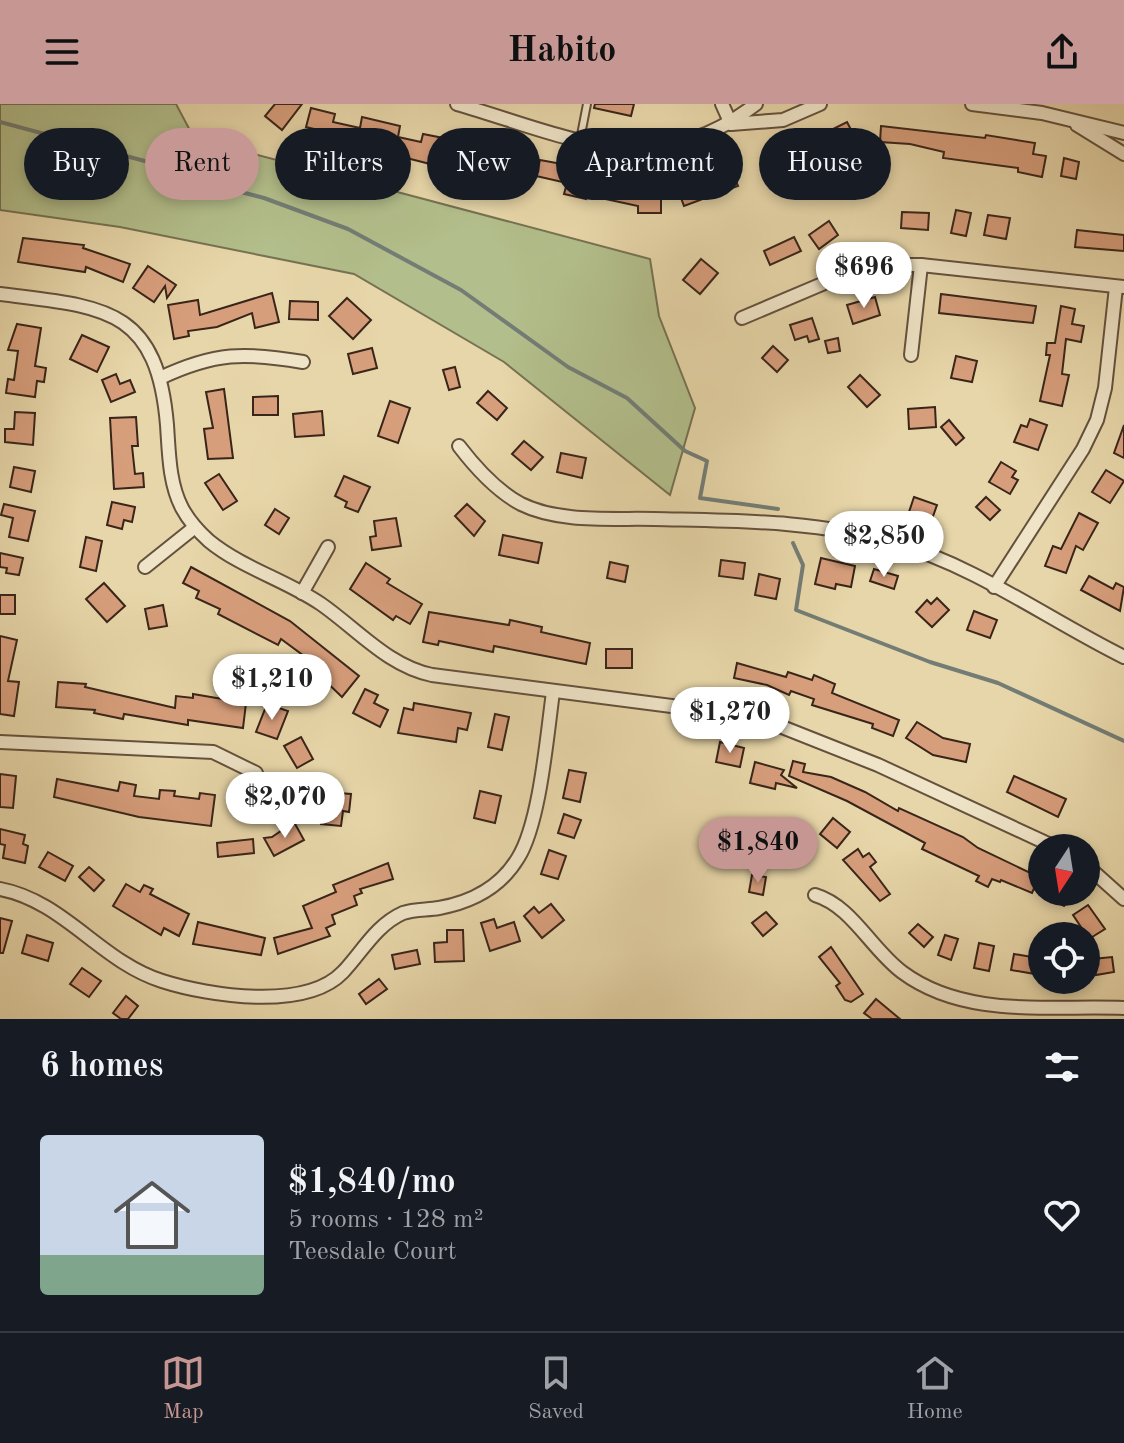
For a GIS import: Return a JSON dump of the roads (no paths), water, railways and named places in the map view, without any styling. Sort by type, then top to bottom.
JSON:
[{"type":"street","points":[[457,104],[556,133]]},
{"type":"street","points":[[722,104],[731,124]]},
{"type":"street","points":[[722,128],[756,104]]},
{"type":"street","points":[[731,124],[783,120],[820,104]]},
{"type":"street","points":[[972,104],[1043,109],[1068,119],[1124,133]]},
{"type":"street","points":[[1068,119],[1124,154]]},
{"type":"street","points":[[911,355],[921,265]]},
{"type":"street","points":[[742,318],[865,268],[921,265],[1120,287],[1105,388],[1097,420],[1083,449],[994,587]]},
{"type":"street","points":[[0,294],[85,305],[108,312],[128,326],[145,346],[160,378],[173,486],[195,527],[218,547],[302,593],[409,669],[553,692],[718,712],[782,727],[865,759],[1028,835]]},
{"type":"street","points":[[160,378],[196,362],[231,354],[303,362]]},
{"type":"street","points":[[459,446],[494,484],[520,503],[541,511],[595,518],[741,521],[828,527],[912,548],[994,587],[1124,657]]},
{"type":"street","points":[[145,567],[195,527]]},
{"type":"street","points":[[302,593],[328,547]]},
{"type":"street","points":[[0,889],[30,896],[46,905],[123,961],[158,980],[225,994],[305,994],[335,980],[378,931],[395,917],[469,900],[488,891],[512,868],[530,828],[553,692]]},
{"type":"street","points":[[0,742],[213,752],[256,773]]},
{"type":"street","points":[[1100,878],[1124,899]]},
{"type":"street","points":[[815,895],[831,900],[899,970],[957,1000],[1011,1008],[1124,1008]]},
{"type":"lane","points":[[582,128],[587,104]]},
{"type":"waterway","points":[[0,122],[152,163],[179,176],[264,198],[348,229],[461,290],[568,367],[627,398],[685,451],[707,461],[700,498],[778,509]]},
{"type":"waterway","points":[[793,543],[803,565],[796,610],[930,662],[998,683],[1124,741]]}]
